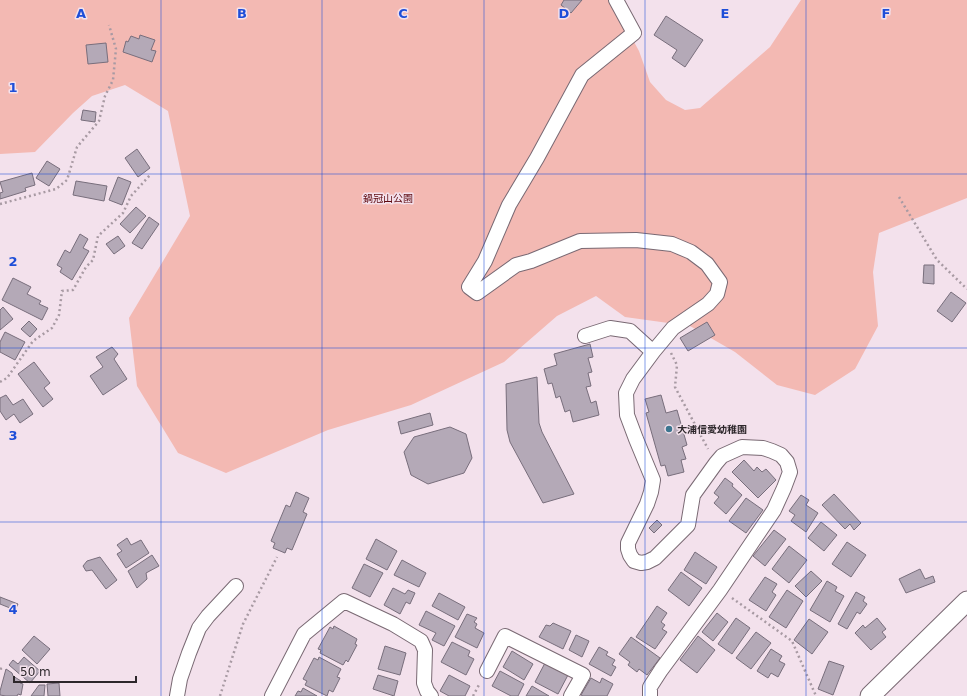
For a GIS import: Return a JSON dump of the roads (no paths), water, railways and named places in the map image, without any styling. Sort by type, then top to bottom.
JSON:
[{"type":"street","points":[[616,0],[634,33],[582,75],[537,158],[509,205],[485,261],[469,287],[477,293],[516,265],[531,262],[580,241],[636,240],[672,244],[691,252],[707,264],[720,282],[717,294],[708,304],[673,328],[652,352],[633,379],[626,394],[627,415],[653,480],[647,504],[628,543],[630,555],[634,561],[641,563],[655,558],[688,525],[693,495],[722,456],[742,447],[763,448],[781,455],[787,462],[790,472],[774,510],[720,590],[661,670],[650,687],[650,696]]},
{"type":"street","points":[[585,336],[610,328],[630,331],[652,352]]},
{"type":"street","points":[[177,696],[180,679],[199,628],[236,586]]},
{"type":"street","points":[[272,696],[304,634],[344,601],[393,624],[421,641],[425,650],[424,682],[426,691],[431,696]]},
{"type":"street","points":[[870,696],[967,601]]},
{"type":"street","points":[[487,671],[505,636],[583,675],[571,696]]},
{"type":"place","name":"大浦信愛幼稚園","points":[[669,429]]},
{"type":"park label","name":"鍋冠山公園","points":[[388,198]]}]
